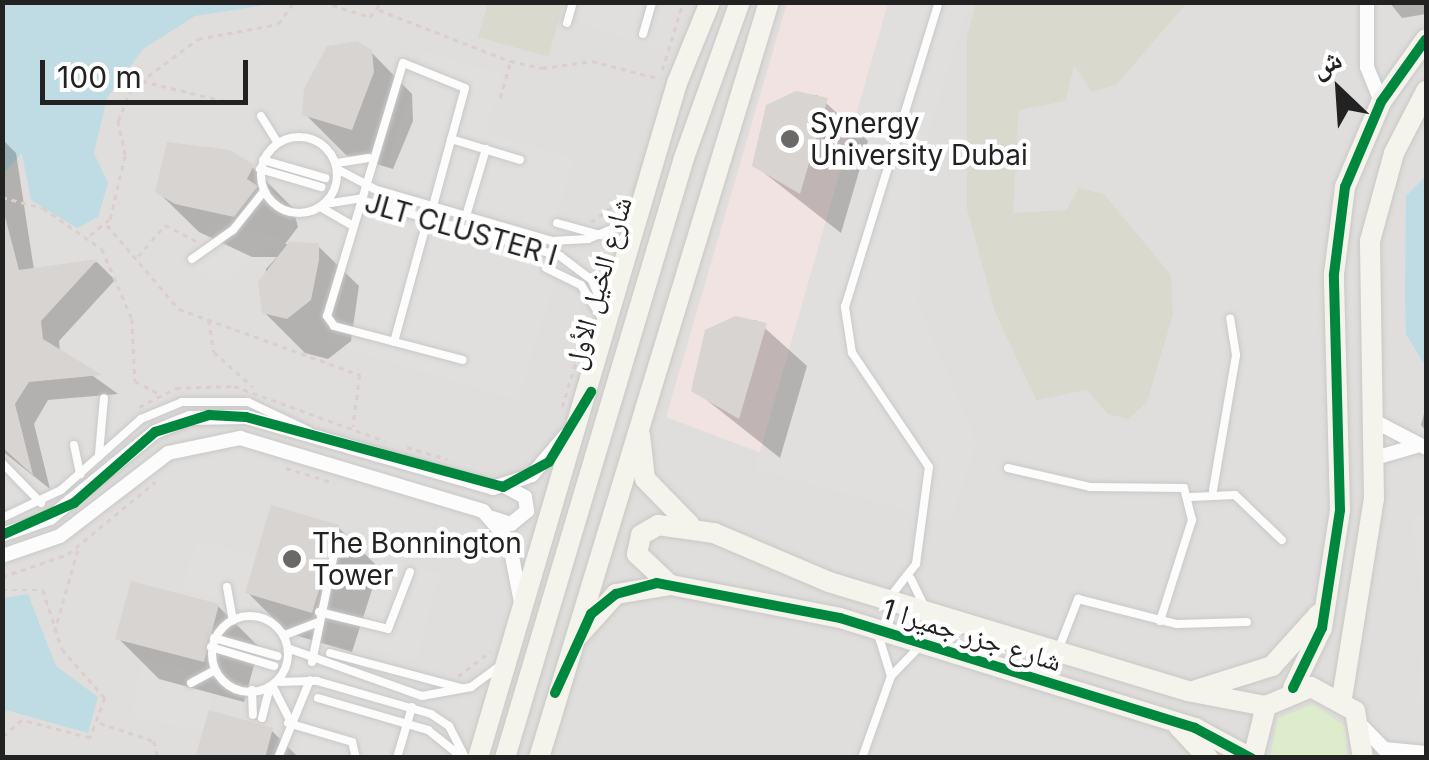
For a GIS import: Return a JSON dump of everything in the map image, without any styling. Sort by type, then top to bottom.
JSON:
[{"type":"street","points":[[688,50],[695,2]]},
{"type":"street","name":"شارع الخيل الأول","points":[[478,758],[501,650],[522,616],[591,392],[605,329],[640,217],[669,81],[710,2]]},
{"type":"street","name":"شارع الخيل الأول","points":[[505,758],[684,158],[740,2]]},
{"type":"street","points":[[539,758],[647,380],[769,2]]},
{"type":"street","points":[[1368,2],[1368,67],[1381,102]]},
{"type":"street","points":[[1252,758],[1266,706],[1293,688],[1330,595],[1343,468],[1334,307],[1340,210],[1362,140],[1381,102],[1426,39]]},
{"type":"street","points":[[1342,698],[1375,458],[1368,332],[1375,211],[1394,153],[1426,91]]},
{"type":"street","points":[[1334,307],[1368,332]]},
{"type":"street","points":[[647,380],[641,468],[667,508],[696,529]]},
{"type":"street","points":[[503,487],[549,462],[591,392]]},
{"type":"street","points":[[2,535],[50,518],[155,432],[190,418],[246,417],[503,487],[525,497],[527,511],[511,524],[305,453],[222,437],[168,453],[60,536],[2,556]]},
{"type":"street","points":[[1374,421],[1424,447]]},
{"type":"street","points":[[1375,458],[1424,447]]},
{"type":"street","points":[[492,517],[515,560],[522,616]]},
{"type":"street","points":[[671,585],[640,563],[637,544],[658,524],[696,529]]},
{"type":"street","name":"شارع جزر جميرا 1","points":[[696,529],[886,600],[1186,691],[1266,706]]},
{"type":"street","points":[[555,693],[590,614],[629,588],[671,585]]},
{"type":"street","name":"شارع جزر جميرا 1","points":[[671,585],[872,628],[1174,722],[1252,758]]},
{"type":"street","points":[[1186,691],[1272,666],[1330,595]]},
{"type":"street","points":[[1293,688],[1342,698],[1384,749],[1420,753]]},
{"type":"street","points":[[1174,722],[1208,758]]},
{"type":"street","points":[[1363,727],[1363,758]]},
{"type":"lane","points":[[567,23],[573,2]]},
{"type":"lane","points":[[643,34],[652,2]]},
{"type":"lane","points":[[928,612],[911,579],[929,467],[852,353],[845,308],[939,2]]},
{"type":"lane","points":[[433,206],[464,83],[403,64],[369,158],[328,320],[463,360]]},
{"type":"lane","points":[[192,260],[264,191],[262,164],[278,143],[261,116]]},
{"type":"lane","points":[[451,139],[520,160]]},
{"type":"lane","name":"JLT CLUSTER I","points":[[278,143],[312,141],[362,184],[563,242],[600,235],[640,217]]},
{"type":"lane","points":[[466,216],[486,150]]},
{"type":"lane","points":[[338,166],[369,158]]},
{"type":"lane","points":[[262,164],[323,183]]},
{"type":"lane","name":"JLT CLUSTER I","points":[[321,206],[338,166]]},
{"type":"lane","name":"JLT CLUSTER I","points":[[264,191],[286,208],[358,199],[573,262],[598,292],[605,329]]},
{"type":"lane","points":[[321,206],[352,226]]},
{"type":"lane","points":[[394,342],[428,218]]},
{"type":"lane","points":[[556,224],[600,235]]},
{"type":"lane","points":[[546,268],[581,286],[605,329]]},
{"type":"lane","points":[[1212,490],[1236,355],[1230,318]]},
{"type":"lane","points":[[99,454],[104,398]]},
{"type":"lane","points":[[2,518],[41,503],[80,476],[99,454],[141,419],[204,399],[281,412],[316,438]]},
{"type":"lane","points":[[74,445],[80,476]]},
{"type":"lane","points":[[4,466],[41,503]]},
{"type":"lane","points":[[2,478],[4,466]]},
{"type":"lane","points":[[1008,468],[1090,487],[1175,484],[1191,496]]},
{"type":"lane","points":[[1191,496],[1212,490],[1235,496],[1282,540]]},
{"type":"lane","points":[[1160,622],[1191,496]]},
{"type":"lane","points":[[312,662],[316,623],[335,549]]},
{"type":"lane","points":[[319,612],[388,629],[410,572]]},
{"type":"lane","points":[[886,600],[911,579]]},
{"type":"lane","points":[[228,587],[233,620]]},
{"type":"lane","points":[[1058,652],[1078,599],[1160,622],[1247,622]]},
{"type":"lane","points":[[214,670],[213,643],[233,620],[264,620],[284,635],[290,649],[312,662],[422,696],[470,687],[501,650]]},
{"type":"lane","points":[[284,635],[316,623]]},
{"type":"lane","points":[[872,628],[891,676]]},
{"type":"lane","points":[[213,643],[276,661]]},
{"type":"lane","points":[[862,758],[891,676],[924,644]]},
{"type":"lane","points":[[252,690],[258,717],[290,649]]},
{"type":"lane","points":[[356,660],[359,650]]},
{"type":"lane","points":[[330,653],[456,688],[470,687]]},
{"type":"lane","points":[[390,670],[393,660]]},
{"type":"lane","points":[[190,683],[214,670]]},
{"type":"lane","points":[[214,670],[252,690],[310,680],[412,707],[449,726],[464,758]]},
{"type":"lane","points":[[278,758],[288,720],[310,680]]},
{"type":"lane","points":[[272,685],[288,720],[352,742],[356,758]]},
{"type":"lane","points":[[318,698],[375,718],[408,723],[464,758]]},
{"type":"lane","points":[[397,758],[412,707]]},
{"type":"lane","points":[[1420,753],[1426,739]]},
{"type":"path","points":[[90,234],[107,225],[125,155],[120,109],[139,80],[198,39],[278,24],[294,2]]},
{"type":"path","points":[[323,2],[365,16],[379,10],[510,61],[542,68],[592,61],[669,81]]},
{"type":"path","points":[[379,10],[381,2]]},
{"type":"path","points":[[656,95],[669,81],[684,2]]},
{"type":"path","points":[[500,98],[510,61]]},
{"type":"path","points":[[139,80],[228,102]]},
{"type":"path","points":[[582,222],[613,211],[630,187]]},
{"type":"path","points":[[2,197],[90,234],[128,300],[135,382],[160,394],[253,388]]},
{"type":"path","points":[[107,225],[137,257],[164,300],[360,374],[352,429]]},
{"type":"path","points":[[137,257],[165,225],[205,248]]},
{"type":"path","points":[[209,320],[214,352],[253,388],[352,429],[453,462]]},
{"type":"path","points":[[560,422],[582,347]]},
{"type":"path","points":[[128,415],[160,394]]},
{"type":"path","points":[[274,463],[344,484]]},
{"type":"path","points":[[2,577],[78,548],[161,477]]},
{"type":"path","points":[[54,632],[78,548]]},
{"type":"path","points":[[2,590],[42,590],[54,632],[104,694],[98,723],[87,738],[22,720],[2,738]]},
{"type":"path","points":[[442,677],[475,669],[501,650]]},
{"type":"path","points":[[454,677],[456,688]]},
{"type":"path","points":[[98,723],[154,741],[158,758]]},
{"type":"shaded area","points":[[2,3],[1426,3],[1426,757],[3,757]]},
{"type":"shaded area","points":[[488,3],[564,3],[548,57],[478,37]]},
{"type":"shaded area","points":[[580,3],[686,3],[669,53],[574,21]]},
{"type":"shaded area","points":[[787,3],[894,3],[764,454],[666,417]]},
{"type":"shaded area","points":[[888,3],[969,3],[921,155],[918,305],[977,443],[950,522],[755,469]]},
{"type":"shaded area","points":[[976,3],[1187,3],[1116,85],[1092,92],[1074,66],[1065,101],[1019,110],[1013,213],[1066,210],[1079,188],[1104,194],[1171,275],[1173,314],[1147,402],[1128,419],[1108,414],[1087,390],[1036,400],[995,312],[967,209],[967,36]]},
{"type":"shaded area","points":[[421,51],[502,74],[485,133],[574,158],[553,230],[383,181]]},
{"type":"shaded area","points":[[369,212],[558,269],[518,400],[329,344]]},
{"type":"shaded area","points":[[211,222],[286,239],[220,284],[187,264]]},
{"type":"shaded area","points":[[1426,514],[1426,702],[1418,702],[1425,615],[1412,518]]},
{"type":"shaded area","points":[[196,540],[263,557],[249,607],[183,589]]},
{"type":"shaded area","points":[[349,549],[440,574],[416,661],[324,636]]},
{"type":"shaded area","points":[[143,660],[217,675],[205,732],[131,717]]},
{"type":"shaded area","points":[[313,703],[397,728],[388,757],[296,758]]},
{"type":"green space","points":[[1314,704],[1346,727],[1347,757],[1270,757],[1278,718]]},
{"type":"water","points":[[3,2],[278,3],[195,16],[143,49],[107,98],[94,153],[108,183],[98,217],[77,228],[31,200],[22,153],[3,174]]},
{"type":"water","points":[[1426,176],[1426,367],[1406,334],[1405,298],[1406,196]]},
{"type":"water","points":[[28,594],[56,666],[98,697],[88,733],[6,710],[3,721],[3,598]]},
{"type":"building","points":[[357,41],[372,50],[374,72],[352,130],[302,115],[304,89],[327,46]]},
{"type":"building","points":[[796,91],[828,98],[800,194],[752,166],[766,105]]},
{"type":"building","points":[[167,142],[230,150],[254,165],[247,179],[258,186],[234,217],[175,204],[155,192]]},
{"type":"building","points":[[2,205],[19,270],[98,259],[41,321],[43,339],[102,375],[29,382],[15,404],[33,475],[2,447]]},
{"type":"building","points":[[289,242],[319,243],[319,260],[311,300],[287,319],[262,313],[258,282]]},
{"type":"building","points":[[735,316],[767,323],[739,419],[691,391],[705,330]]},
{"type":"building","name":"The Bonnington Tower","points":[[271,505],[339,525],[312,613],[245,593]]},
{"type":"building","points":[[131,581],[219,604],[204,662],[115,639]]},
{"type":"building","points":[[209,710],[273,728],[265,758],[195,758]]},
{"type":"cycle path","points":[[1293,688],[1322,628],[1340,510],[1334,274],[1345,187],[1381,102],[1426,39]]},
{"type":"cycle path","points":[[2,535],[74,503],[155,432],[209,415],[246,417],[503,487],[549,462],[591,392]]},
{"type":"cycle path","points":[[555,693],[591,614],[616,594],[657,583],[840,618],[1195,728],[1251,758]]},
{"type":"place","name":"Synergy University Dubai","points":[[790,139]]},
{"type":"place","name":"The Bonnington Tower","points":[[292,559]]}]
